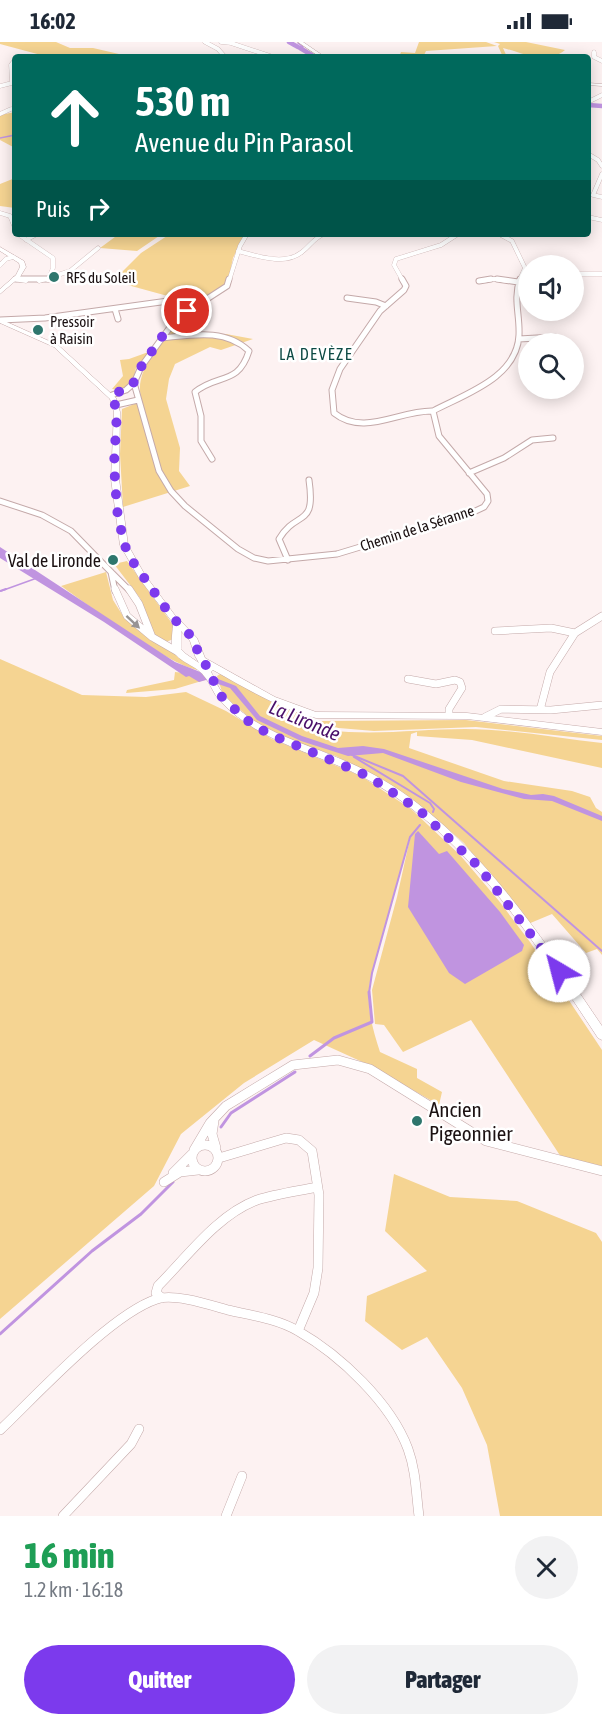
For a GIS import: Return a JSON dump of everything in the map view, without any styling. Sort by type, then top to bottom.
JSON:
[{"type":"street","points":[[205,42],[222,54]]},
{"type":"street","points":[[221,42],[263,54]]},
{"type":"street","points":[[301,43],[318,54]]},
{"type":"street","points":[[594,52],[594,57],[602,62]]},
{"type":"street","points":[[12,63],[12,83]]},
{"type":"street","points":[[0,114],[11,109]]},
{"type":"street","points":[[591,156],[602,166]]},
{"type":"street","points":[[602,174],[593,195],[602,197]]},
{"type":"street","points":[[22,237],[53,258],[52,272],[48,280]]},
{"type":"street","points":[[26,240],[32,237]]},
{"type":"street","points":[[112,395],[135,386],[141,367],[181,315],[227,286],[238,251],[245,237]]},
{"type":"street","points":[[238,251],[268,257],[289,257],[300,254],[315,237]]},
{"type":"street","points":[[453,237],[441,245],[396,259],[395,268],[406,286],[404,292],[379,312],[350,354],[333,388],[333,409],[340,419],[355,426],[407,412],[433,411],[501,373],[512,358],[518,342]]},
{"type":"street","points":[[505,237],[512,241],[519,255]]},
{"type":"street","points":[[14,279],[48,280],[65,275],[98,248]]},
{"type":"street","points":[[0,249],[22,262],[24,267],[0,292]]},
{"type":"street","points":[[1,264],[6,254]]},
{"type":"street","points":[[1,264],[14,257]]},
{"type":"street","points":[[52,272],[65,275]]},
{"type":"street","points":[[584,274],[602,274]]},
{"type":"street","points":[[479,281],[494,279],[518,282],[515,293],[518,333]]},
{"type":"street","points":[[347,298],[386,306]]},
{"type":"street","points":[[0,321],[45,318],[168,301]]},
{"type":"street","points":[[115,309],[118,319]]},
{"type":"street","points":[[0,321],[52,343],[112,395],[116,405],[114,464],[123,542],[133,562],[177,624],[192,638],[198,650],[199,662],[210,675],[224,699],[254,725],[281,740],[336,760],[368,776],[435,823],[478,866],[519,918],[559,971],[602,1035]]},
{"type":"street","points":[[162,338],[222,335],[244,345],[249,351],[242,368],[236,374],[227,380],[205,385],[195,392],[201,416],[201,441],[212,459]]},
{"type":"street","name":"Chemin de la Séranne","points":[[135,386],[159,471],[180,501],[243,553],[260,560],[288,560],[337,554],[469,514],[484,507],[488,498],[439,436],[433,411]]},
{"type":"street","points":[[116,405],[138,400]]},
{"type":"street","points":[[469,473],[504,458],[532,440],[553,438]]},
{"type":"street","points":[[288,560],[279,539],[284,531],[309,512],[311,502],[309,480]]},
{"type":"street","points":[[0,501],[44,518],[53,519],[80,538],[128,585],[143,611],[152,637]]},
{"type":"street","points":[[111,570],[113,587],[121,609],[131,622],[165,645],[177,646]]},
{"type":"street","points":[[540,710],[550,672],[575,633],[602,616]]},
{"type":"street","points":[[177,624],[177,646],[186,657],[225,671],[276,700],[316,715],[485,717],[602,732]]},
{"type":"street","points":[[495,631],[551,628],[575,633]]},
{"type":"street","points":[[177,646],[184,638],[192,638]]},
{"type":"street","points":[[186,657],[195,656],[198,650]]},
{"type":"street","points":[[210,675],[225,671]]},
{"type":"street","points":[[408,679],[436,684],[454,680],[460,682],[462,686],[449,709],[449,715]]},
{"type":"street","points":[[485,717],[501,709],[540,710],[602,705]]},
{"type":"street","points":[[513,721],[517,708]]},
{"type":"street","points":[[215,1117],[212,1134],[218,1154],[214,1167],[203,1171],[184,1171],[164,1182],[193,1152],[215,1117],[233,1101],[293,1065],[346,1061],[370,1069],[486,1141],[602,1172]]},
{"type":"street","points":[[193,1152],[206,1145],[218,1154],[243,1152],[271,1141],[294,1138],[304,1142],[311,1150],[317,1187],[320,1262],[314,1290],[298,1331]]},
{"type":"street","points":[[193,1152],[193,1165],[203,1171]]},
{"type":"street","points":[[162,1298],[156,1293],[158,1286],[214,1229],[238,1209],[258,1200],[317,1187]]},
{"type":"street","points":[[0,1430],[120,1319],[148,1302],[162,1298],[190,1302],[298,1331],[357,1375],[373,1390],[392,1416],[412,1462],[417,1485],[418,1516]]},
{"type":"street","points":[[63,1516],[131,1444],[139,1429]]},
{"type":"street","points":[[226,1516],[242,1476]]},
{"type":"shaded area","points":[[0,42],[56,42],[70,48],[93,48],[119,54],[37,54],[0,44]]},
{"type":"shaded area","points":[[419,42],[486,42],[497,46],[426,51],[424,54],[400,54],[401,52],[415,53]]},
{"type":"shaded area","points":[[494,42],[526,42],[565,50],[559,54],[524,54],[503,48],[506,54],[502,54],[498,46],[500,44]]},
{"type":"shaded area","points":[[12,113],[12,146],[0,140],[0,115]]},
{"type":"shaded area","points":[[12,179],[12,208],[0,206],[0,184]]},
{"type":"shaded area","points":[[115,237],[158,237],[137,251],[100,248]]},
{"type":"shaded area","points":[[165,237],[244,237],[233,258],[228,282],[199,301],[164,295],[113,281],[141,253]]},
{"type":"shaded area","points":[[177,323],[203,323],[194,333],[226,334],[253,339],[221,350],[210,347],[175,364],[169,379],[166,399],[180,448],[179,471],[190,486],[123,507],[120,454],[122,409],[142,401],[140,390],[144,369]]},
{"type":"shaded area","points":[[154,350],[136,368],[133,381],[123,390],[112,389],[123,376],[120,360]]},
{"type":"shaded area","points":[[0,547],[175,662],[236,686],[260,716],[302,736],[338,748],[363,746],[384,749],[503,789],[531,795],[554,796],[602,816],[602,821],[552,801],[524,799],[461,782],[383,753],[348,756],[301,741],[257,720],[230,688],[206,680],[199,682],[189,676],[186,677],[104,622],[0,558]]},
{"type":"shaded area","points":[[127,561],[176,629],[176,638],[166,642],[154,634],[140,598],[114,564]]},
{"type":"shaded area","points":[[106,572],[113,600],[125,619],[203,670],[175,661],[155,650],[61,586]]},
{"type":"shaded area","points":[[0,659],[82,695],[146,697],[186,692],[226,711],[272,739],[361,776],[411,809],[460,855],[499,901],[530,942],[602,1050],[602,1166],[561,1157],[471,1020],[403,1052],[384,1025],[375,1024],[372,990],[411,834],[371,977],[369,1006],[380,1052],[417,1069],[417,1078],[442,1092],[439,1105],[369,1065],[314,1040],[244,1083],[181,1134],[154,1186],[0,1319]]},
{"type":"shaded area","points":[[175,672],[203,675],[205,680],[175,689],[126,693],[127,690],[174,680]]},
{"type":"shaded area","points":[[220,674],[287,709],[303,714],[309,719],[320,721],[466,720],[602,736],[602,740],[476,727],[374,731],[327,727],[328,730],[345,732],[482,729],[602,743],[602,768],[472,740],[417,736],[417,732],[411,734],[409,748],[504,781],[572,791],[590,797],[596,808],[602,812],[602,955],[597,949],[586,953],[552,914],[528,924],[464,843],[426,810],[384,782],[336,756],[290,740],[257,724],[223,695],[217,676]]},
{"type":"shaded area","points":[[418,831],[439,854],[447,851],[500,912],[524,945],[522,951],[465,984],[449,973],[408,907],[415,834]]},
{"type":"shaded area","points":[[394,1174],[450,1197],[517,1201],[596,1233],[602,1242],[602,1516],[500,1516],[487,1445],[462,1388],[427,1337],[402,1350],[365,1321],[367,1296],[427,1271],[385,1231]]},
{"type":"waterway","points":[[289,42],[298,47]]},
{"type":"waterway","points":[[298,43],[303,47]]},
{"type":"waterway","points":[[300,48],[310,54]]},
{"type":"waterway","points":[[591,105],[602,106]]},
{"type":"waterway","points":[[0,138],[12,136]]},
{"type":"waterway","points":[[1,591],[37,578]]},
{"type":"waterway","points":[[0,591],[6,589]]},
{"type":"waterway","points":[[352,755],[403,776],[602,951]]},
{"type":"waterway","points":[[354,757],[430,803],[434,809],[433,812]]},
{"type":"waterway","points":[[369,993],[372,973],[410,837],[420,825]]},
{"type":"waterway","points":[[310,1056],[334,1038],[372,1022],[369,993]]},
{"type":"waterway","points":[[221,1127],[231,1113],[295,1072]]},
{"type":"waterway","points":[[0,1334],[92,1251],[141,1214],[173,1182]]},
{"type":"place","name":"RFS du Soleil","points":[[54,277]]},
{"type":"place","name":"Pressoir à Raisin","points":[[38,330]]},
{"type":"place","name":"Val de Lironde","points":[[113,560]]},
{"type":"place","name":"Ancien Pigeonnier","points":[[417,1121]]},
{"type":"district","name":"LA DEVÈZE","points":[[316,354]]},
{"type":"route","points":[[187,311],[166,331],[141,367],[132,386],[112,395],[116,402],[117,412],[114,464],[117,510],[121,536],[128,554],[177,624],[194,639],[198,646],[199,656],[208,668],[213,684],[227,703],[245,719],[267,733],[336,760],[368,776],[419,810],[478,866],[559,971]]},
{"type":"water label","name":"La Lironde","points":[[305,720]]}]
